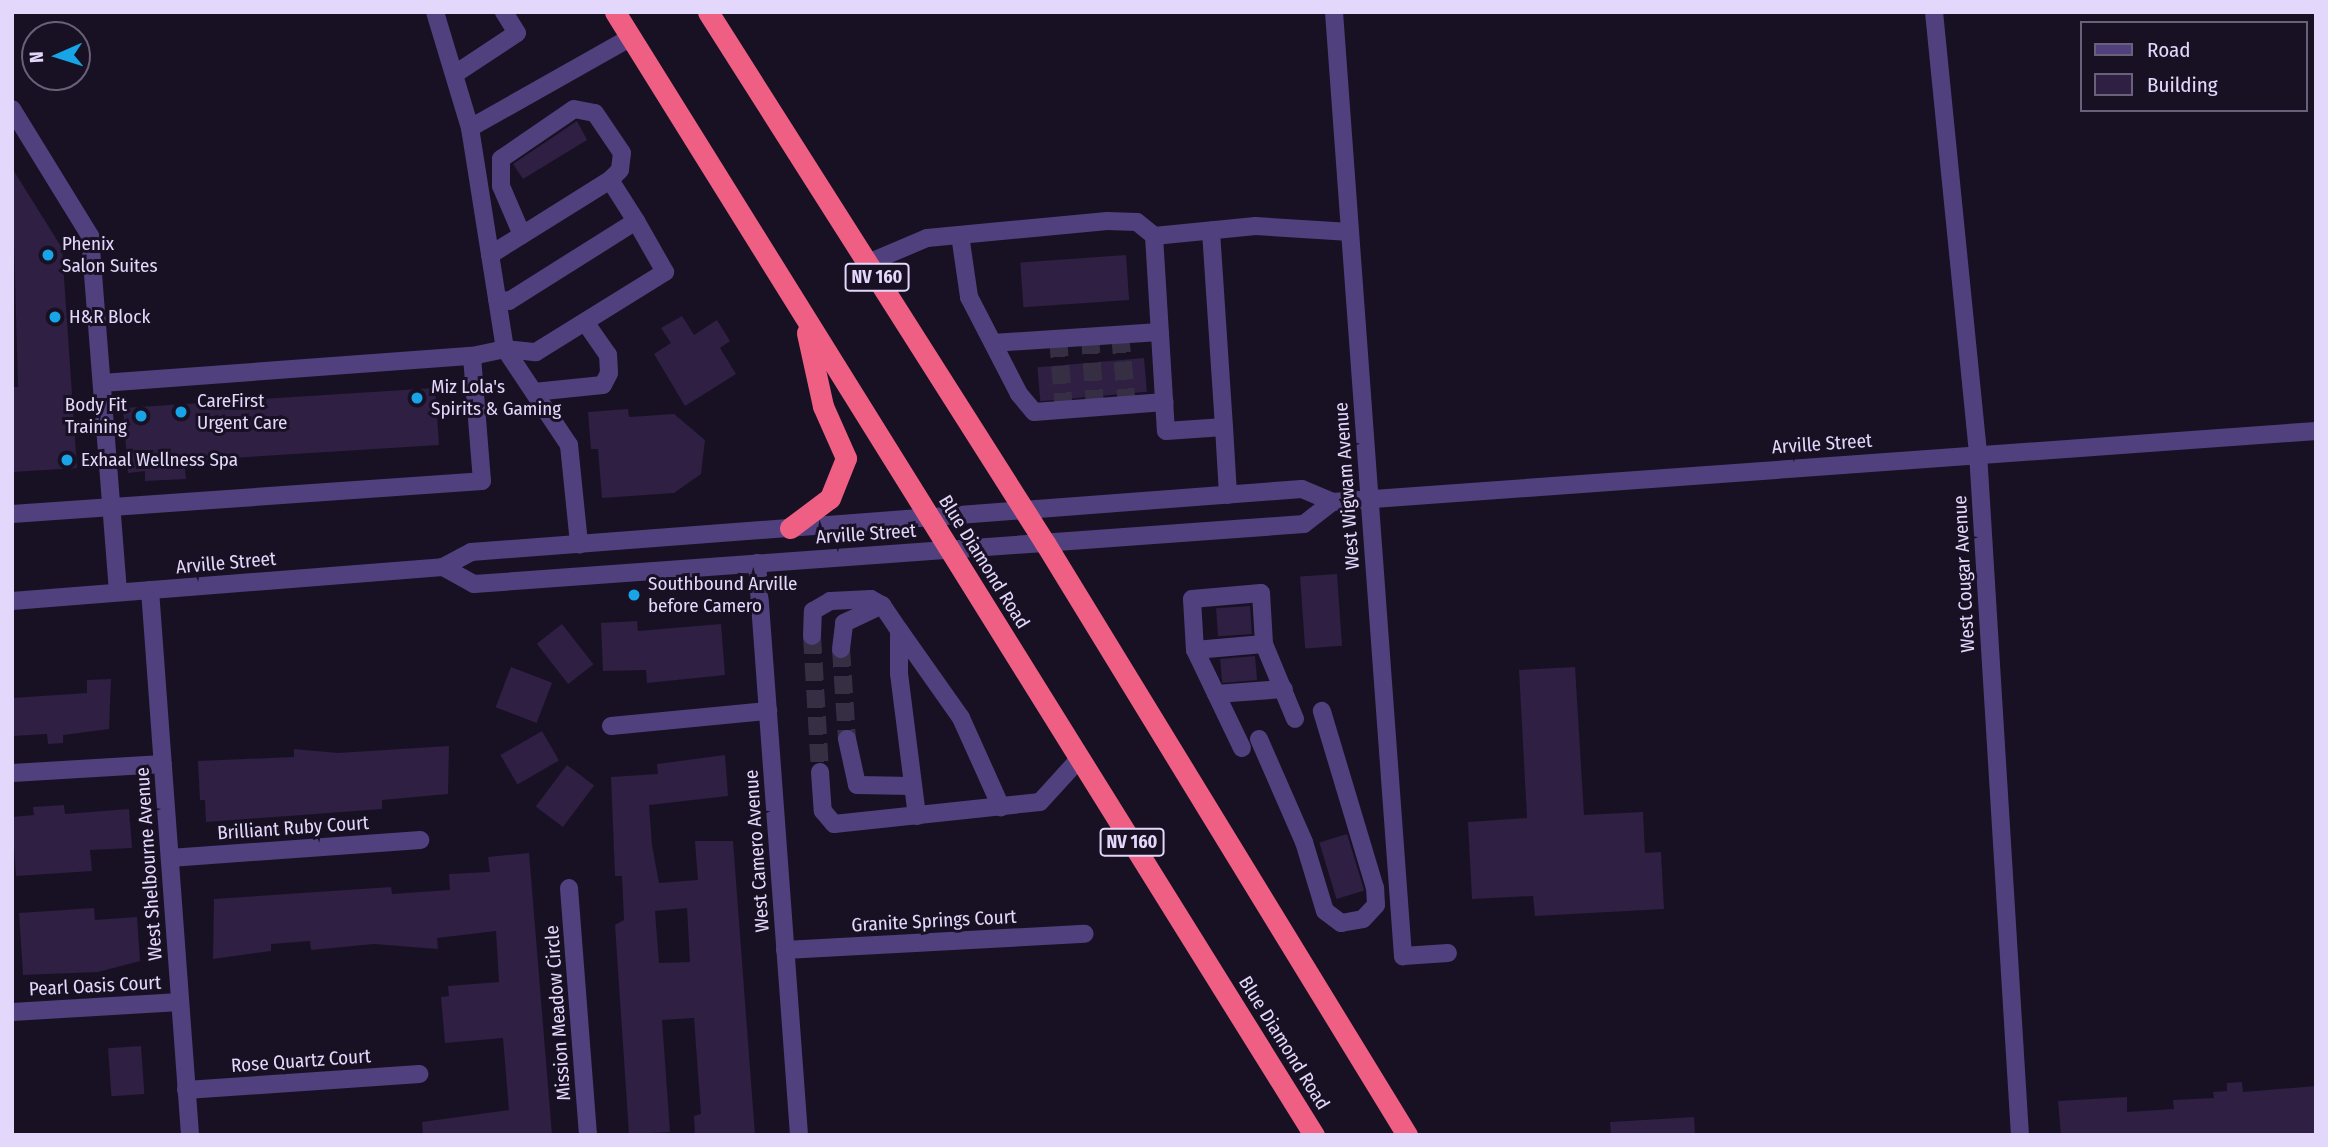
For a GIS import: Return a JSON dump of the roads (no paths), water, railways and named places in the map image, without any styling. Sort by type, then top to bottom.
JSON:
[{"type":"highway","name":"Blue Diamond Road","points":[[615,12],[1314,1135]]},
{"type":"highway","name":"NV 160","points":[[708,12],[1045,543],[1407,1135]]},
{"type":"highway","points":[[790,528],[830,498],[846,457],[823,407],[804,317]]},
{"type":"street","points":[[455,74],[517,33],[504,12]]},
{"type":"street","name":"West Wigwam Avenue","points":[[1334,12],[1403,956],[1448,953]]},
{"type":"street","name":"West Cougar Avenue","points":[[1934,12],[1978,453],[2020,1135]]},
{"type":"street","points":[[440,14],[470,128],[505,349],[569,444],[579,544]]},
{"type":"street","points":[[470,128],[630,37]]},
{"type":"street","points":[[12,108],[90,236],[118,592]]},
{"type":"street","points":[[490,255],[522,235],[610,180],[620,170],[622,153],[594,113],[574,109],[501,159],[501,186],[522,235]]},
{"type":"street","points":[[102,383],[472,356],[505,349],[536,352],[665,272],[610,180]]},
{"type":"street","points":[[497,299],[509,301],[636,221]]},
{"type":"street","points":[[868,263],[902,244],[960,235],[1107,221],[1137,222],[1154,236],[1256,226],[1350,232]]},
{"type":"street","points":[[1211,230],[1228,495]]},
{"type":"street","points":[[960,235],[969,297],[1034,412],[1165,402]]},
{"type":"street","points":[[1154,236],[1166,431],[1224,427]]},
{"type":"street","points":[[534,392],[603,384],[610,373],[607,355],[585,321]]},
{"type":"street","points":[[993,343],[1160,332]]},
{"type":"street","points":[[12,514],[482,481],[472,356]]},
{"type":"street","name":"Arville Street","points":[[12,601],[443,566],[471,552],[1302,489],[1332,502],[1369,500],[1978,453],[2316,431]]},
{"type":"street","name":"Arville Street","points":[[443,566],[474,584],[1045,543],[1304,524],[1332,502]]},
{"type":"street","name":"West Camero Avenue","points":[[758,563],[799,1135]]},
{"type":"street","name":"West Shelbourne Avenue","points":[[150,590],[190,1135]]},
{"type":"street","points":[[1242,748],[1195,650],[1192,599],[1261,593],[1264,643],[1295,719]]},
{"type":"street","points":[[812,636],[813,611],[830,601],[871,599],[882,605],[961,718],[1001,807]]},
{"type":"street","points":[[841,649],[844,623],[882,605]]},
{"type":"street","points":[[899,630],[899,674],[917,816]]},
{"type":"street","points":[[1195,650],[1264,643]]},
{"type":"street","points":[[1216,694],[1284,689]]},
{"type":"street","points":[[611,726],[768,710]]},
{"type":"street","points":[[1259,739],[1304,842],[1325,911],[1340,923],[1363,919],[1376,905],[1375,888],[1322,711]]},
{"type":"street","points":[[847,739],[857,785],[913,786]]},
{"type":"street","points":[[820,772],[823,811],[834,824],[1040,802],[1080,758]]},
{"type":"street","points":[[12,774],[163,764]]},
{"type":"street","name":"Brilliant Ruby Court","points":[[170,858],[420,840]]},
{"type":"street","name":"Mission Meadow Circle","points":[[569,888],[588,1135]]},
{"type":"street","name":"Granite Springs Court","points":[[785,950],[1086,934]]},
{"type":"street","name":"Pearl Oasis Court","points":[[12,1012],[180,1002]]},
{"type":"street","name":"Rose Quartz Court","points":[[186,1090],[419,1074]]},
{"type":"tunnel","points":[[1120,335],[1127,405]]},
{"type":"tunnel","points":[[1090,336],[1095,407]]},
{"type":"tunnel","points":[[1058,339],[1064,410]]},
{"type":"tunnel","points":[[812,636],[820,772]]},
{"type":"tunnel","points":[[841,649],[847,739]]},
{"type":"place","name":"Phenix Salon Suites","points":[[48,255]]},
{"type":"place","name":"H&R Block","points":[[55,317]]},
{"type":"place","name":"Miz Lola's Spirits & Gaming","points":[[417,398]]},
{"type":"place","name":"CareFirst Urgent Care","points":[[181,412]]},
{"type":"place","name":"Body Fit Training","points":[[141,416]]},
{"type":"place","name":"Exhaal Wellness Spa","points":[[67,460]]},
{"type":"place","name":"Southbound Arville before Camero","points":[[634,595]]}]
